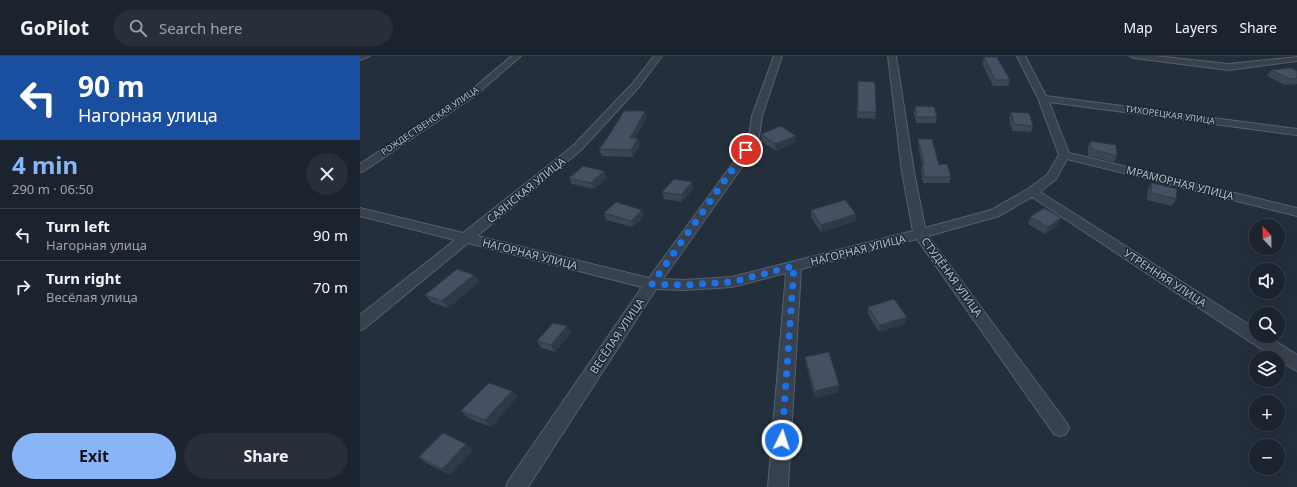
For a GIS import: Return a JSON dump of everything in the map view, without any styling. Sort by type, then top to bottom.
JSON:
[{"type":"street","points":[[360,58],[366,56]]},
{"type":"street","name":"РОЖДЕСТВЕНСКАЯ УЛИЦА","points":[[360,169],[473,93],[517,56]]},
{"type":"street","name":"САЯНСКАЯ УЛИЦА","points":[[360,324],[577,148],[636,85],[658,56]]},
{"type":"street","name":"ВЕСЁЛАЯ УЛИЦА","points":[[516,487],[652,284],[738,164],[754,136],[757,116],[778,56]]},
{"type":"street","name":"СТУДЁНАЯ УЛИЦА","points":[[892,56],[908,172],[920,234],[1060,428]]},
{"type":"street","points":[[1021,56],[1043,98],[1064,155]]},
{"type":"street","points":[[1134,56],[1229,67],[1297,60]]},
{"type":"street","name":"ТИХОРЕЦКАЯ УЛИЦА","points":[[1043,98],[1297,132]]},
{"type":"street","name":"НАГОРНАЯ УЛИЦА","points":[[360,212],[652,284],[684,285],[732,282],[920,234],[995,213],[1032,192],[1052,177],[1064,155]]},
{"type":"street","name":"МРАМОРНАЯ УЛИЦА","points":[[1064,155],[1297,212]]},
{"type":"street","name":"УТРЕННЯЯ УЛИЦА","points":[[1032,192],[1297,364]]},
{"type":"street","points":[[778,487],[794,266]]},
{"type":"building","points":[[984,57],[997,57],[1010,80],[995,80]]},
{"type":"building","points":[[1291,68],[1297,71],[1297,78],[1289,79],[1271,70]]},
{"type":"building","points":[[858,81],[875,82],[876,112],[858,112]]},
{"type":"building","points":[[915,106],[934,107],[937,117],[917,117]]},
{"type":"building","points":[[624,111],[645,111],[630,138],[638,138],[631,150],[599,149],[608,137]]},
{"type":"building","points":[[1011,112],[1029,113],[1033,126],[1014,124]]},
{"type":"building","points":[[781,126],[796,136],[775,144],[761,134]]},
{"type":"building","points":[[918,139],[932,139],[939,165],[947,164],[951,177],[924,177],[922,165],[924,165]]},
{"type":"building","points":[[1090,141],[1116,145],[1117,156],[1091,149]]},
{"type":"building","points":[[583,166],[604,171],[591,183],[569,178]]},
{"type":"building","points":[[674,179],[692,182],[681,195],[662,192]]},
{"type":"building","points":[[1152,183],[1177,189],[1176,199],[1151,193]]},
{"type":"building","points":[[845,200],[856,214],[821,225],[811,210]]},
{"type":"building","points":[[616,202],[642,210],[631,221],[604,213]]},
{"type":"building","points":[[1044,208],[1061,218],[1048,227],[1030,217]]},
{"type":"building","points":[[457,269],[474,275],[442,301],[425,295]]},
{"type":"building","points":[[894,299],[907,317],[880,325],[868,307]]},
{"type":"building","points":[[553,323],[567,326],[551,345],[537,341]]},
{"type":"building","points":[[829,352],[839,385],[815,391],[805,357]]},
{"type":"building","points":[[489,383],[512,391],[485,420],[461,411]]},
{"type":"building","points":[[443,433],[466,444],[442,469],[419,457]]},
{"type":"route","points":[[746,150],[738,164],[652,284],[684,285],[732,282],[794,266],[782,440]]}]
